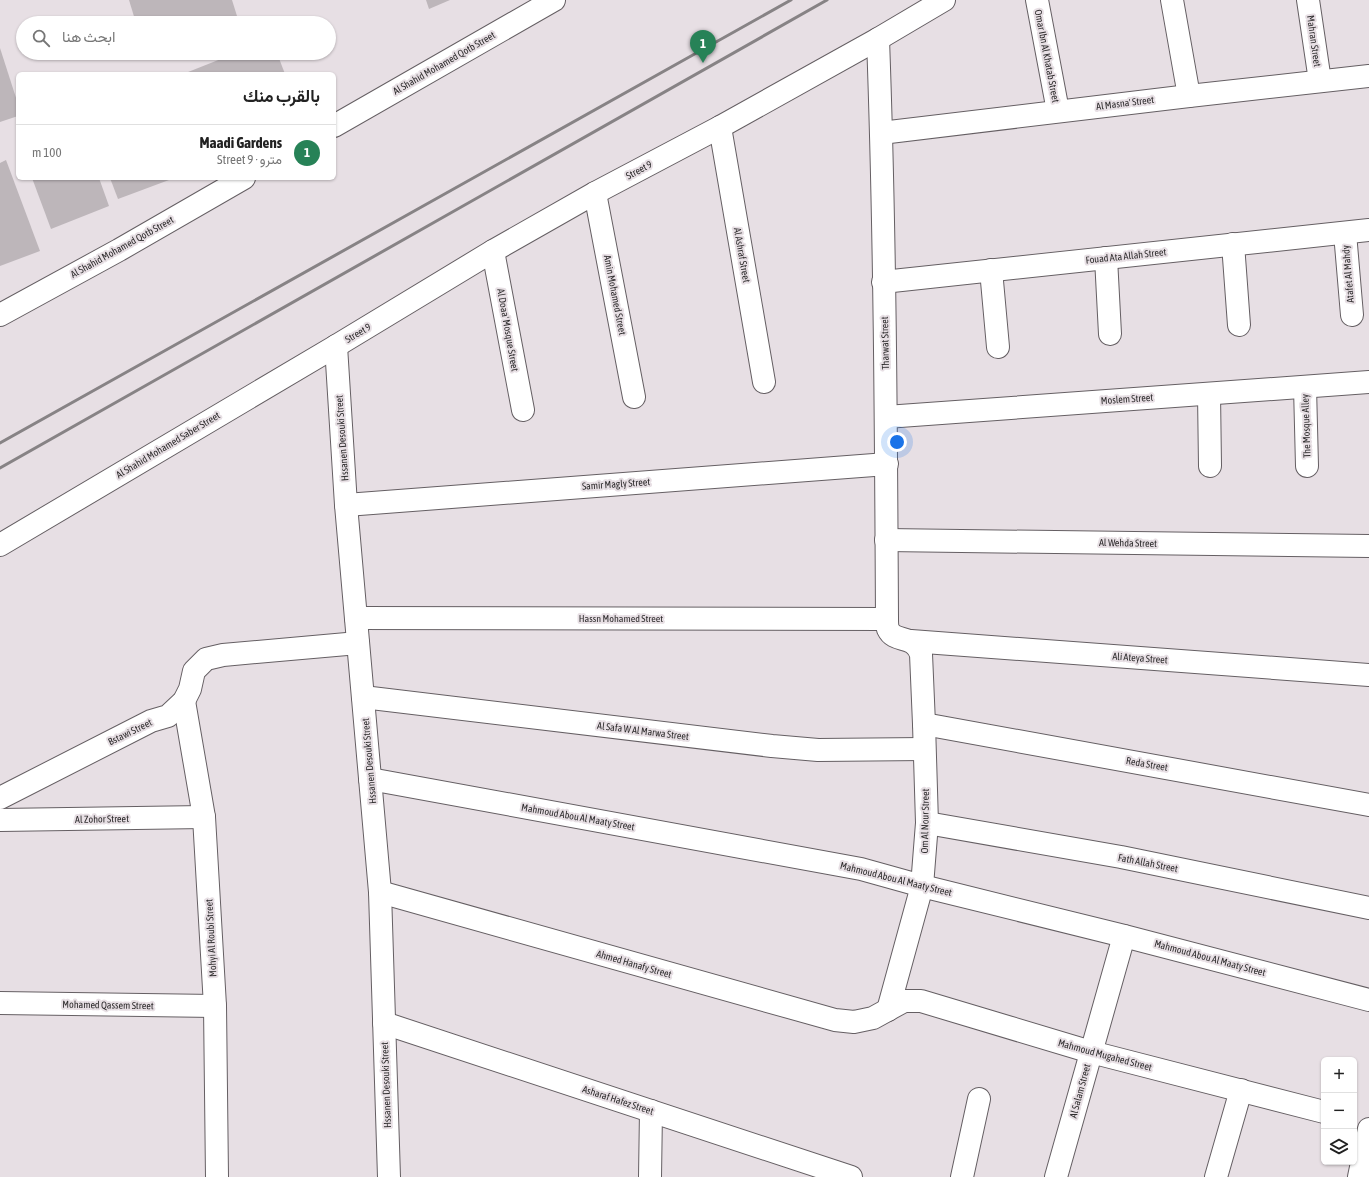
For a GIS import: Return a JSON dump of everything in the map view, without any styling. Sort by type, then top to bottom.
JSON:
[{"type":"street","name":"Al Shahid Mohamed Qotb Street","points":[[336,125],[554,0]]},
{"type":"street","name":"Street 9","points":[[336,346],[493,250],[595,193],[720,127],[878,39],[944,0]]},
{"type":"street","name":"Omar Ibn Al Khatab Street","points":[[1037,0],[1058,111]]},
{"type":"street","points":[[1172,0],[1189,96]]},
{"type":"street","name":"Mahran Street","points":[[1308,0],[1320,81]]},
{"type":"street","name":"Tharwat Street","points":[[878,39],[882,133],[887,619],[889,629],[895,636],[907,640]]},
{"type":"street","name":"Al Masna' Street","points":[[882,133],[1058,111],[1369,76]]},
{"type":"street","name":"Al Ashraf Street","points":[[720,127],[764,382]]},
{"type":"street","name":"Al Shahid Mohamed Qotb Street","points":[[0,316],[241,180]]},
{"type":"street","name":"Amin Mohamed Street","points":[[595,193],[634,397]]},
{"type":"street","name":"Fouad Ata Allah Street","points":[[884,282],[1369,230]]},
{"type":"street","name":"Atafet Al Mahdy","points":[[1345,232],[1352,315]]},
{"type":"street","points":[[1233,244],[1239,325]]},
{"type":"street","name":"Al Doaa' Mosque Street","points":[[493,250],[523,410]]},
{"type":"street","points":[[1106,258],[1110,334]]},
{"type":"street","points":[[991,270],[998,347]]},
{"type":"street","name":"Hssanen Desouki Street","points":[[336,346],[346,505],[380,892],[389,1177]]},
{"type":"street","name":"Al Shahid Mohamed Saber Street","points":[[0,545],[336,346]]},
{"type":"street","name":"Moslem Street","points":[[886,417],[1369,382]]},
{"type":"street","name":"The Mosque Alley","points":[[1305,387],[1307,466]]},
{"type":"street","points":[[1209,394],[1210,466]]},
{"type":"street","name":"Samir Magly Street","points":[[346,505],[886,464]]},
{"type":"street","name":"Al Wehda Street","points":[[886,540],[1369,546]]},
{"type":"street","name":"Hassn Mohamed Street","points":[[356,618],[887,619]]},
{"type":"street","name":"Ali Ateya Street","points":[[907,640],[1369,675]]},
{"type":"street","name":"Om Al Nour Street","points":[[888,1010],[922,886],[927,823],[921,654],[918,646],[907,640]]},
{"type":"street","name":"Bstawi Street","points":[[0,798],[151,721],[168,716],[184,701],[190,689],[194,671],[206,659],[223,655],[358,643]]},
{"type":"street","name":"Al Safa W Al Marwa Street","points":[[363,697],[772,746],[818,750],[924,749]]},
{"type":"street","name":"Mohyi Al Roubi Street","points":[[184,701],[204,817],[215,1006],[217,1177]]},
{"type":"street","name":"Reda Street","points":[[924,724],[1369,805]]},
{"type":"street","name":"Mahmoud Abou Al Maaty Street","points":[[370,778],[861,869],[922,886],[1124,936],[1369,1000]]},
{"type":"street","name":"Al Zohor Street","points":[[0,820],[204,817]]},
{"type":"street","name":"Fath Allah Street","points":[[927,823],[1121,857],[1369,908]]},
{"type":"street","name":"Ahmed Hanafy Street","points":[[380,892],[835,1020],[854,1022],[873,1018],[888,1010]]},
{"type":"street","name":"Al Salam Street","points":[[1056,1177],[1124,936]]},
{"type":"street","name":"Mahmoud Mugahed Street","points":[[888,1010],[904,1001],[921,1000],[1091,1052],[1321,1111]]},
{"type":"street","name":"Mohamed Qassem Street","points":[[0,1003],[215,1006]]},
{"type":"street","name":"Asharaf Hafez Street","points":[[384,1023],[851,1177]]},
{"type":"street","points":[[1216,1177],[1241,1090]]},
{"type":"street","points":[[962,1177],[979,1100]]},
{"type":"street","points":[[650,1177],[651,1111]]},
{"type":"street","points":[[1357,1121],[1369,1124]]},
{"type":"street","points":[[1359,1177],[1369,1129]]},
{"type":"building","points":[[129,0],[232,0],[237,16],[134,16]]},
{"type":"building","points":[[426,0],[450,0],[429,9]]},
{"type":"building","points":[[0,48],[16,98],[16,117],[0,122]]},
{"type":"building","points":[[218,60],[280,60],[284,72],[188,72]]},
{"type":"building","points":[[6,160],[40,251],[0,266],[0,163]]},
{"type":"building","points":[[33,180],[100,180],[109,206],[51,229]]},
{"type":"building","points":[[111,180],[169,180],[118,199]]},
{"type":"railway","points":[[0,443],[791,0]]},
{"type":"railway","points":[[0,468],[827,0]]},
{"type":"place","name":"Maadi Gardens","points":[[703,63]]}]
